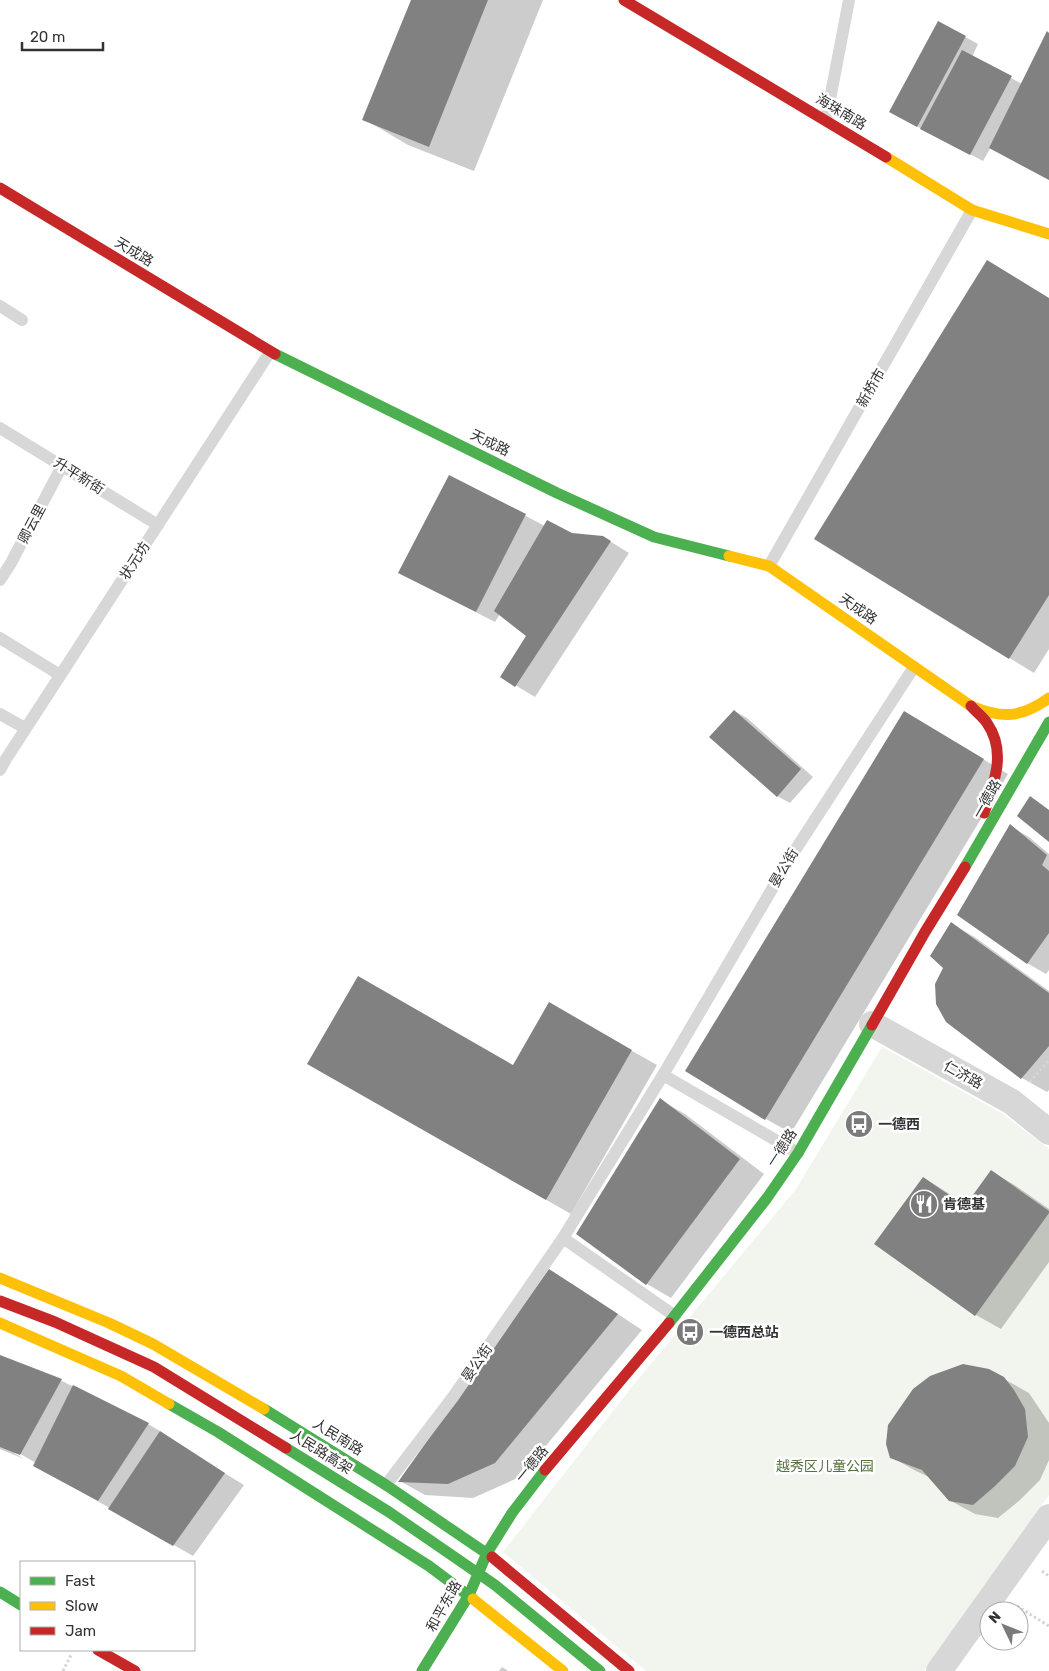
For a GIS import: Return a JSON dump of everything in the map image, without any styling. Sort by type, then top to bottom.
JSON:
[{"type":"main road","name":"海珠南路","points":[[624,0],[826,120],[972,210],[1049,234]]},
{"type":"main road","name":"天成路","points":[[0,188],[270,352],[557,493],[654,537],[769,566],[971,706]]},
{"type":"main road","points":[[971,706],[991,715],[1018,715],[1049,698]]},
{"type":"main road","points":[[968,862],[999,764],[997,744],[991,730],[988,724],[971,706]]},
{"type":"main road","name":"一德路","points":[[487,1553],[512,1513],[534,1484],[675,1316],[767,1198],[798,1153],[1049,722]]},
{"type":"main road","name":"人民南路","points":[[0,1278],[109,1323],[153,1344],[232,1389],[386,1484],[487,1553],[629,1671]]},
{"type":"main road","name":"人民路高架","points":[[0,1301],[56,1322],[154,1368],[322,1470],[404,1522],[495,1585],[600,1671]]},
{"type":"main road","points":[[0,1323],[121,1376],[226,1437],[429,1566],[469,1595],[563,1671]]},
{"type":"main road","name":"和平东路","points":[[422,1671],[469,1595],[487,1553]]},
{"type":"main road","points":[[0,1592],[20,1604]]},
{"type":"main road","points":[[100,1651],[135,1671]]},
{"type":"street","name":"仁济路","points":[[872,1024],[1012,1102],[1049,1132]]},
{"type":"street","points":[[939,1671],[1049,1517]]},
{"type":"lane","points":[[826,120],[849,0]]},
{"type":"lane","name":"新桥市","points":[[769,566],[972,210]]},
{"type":"lane","points":[[0,306],[22,320]]},
{"type":"lane","name":"状元坊","points":[[0,770],[25,728],[270,352]]},
{"type":"lane","name":"升平新街","points":[[0,428],[158,525]]},
{"type":"lane","name":"卿云里","points":[[0,580],[11,564],[62,466]]},
{"type":"lane","points":[[0,638],[60,676]]},
{"type":"lane","name":"晏公街","points":[[386,1484],[453,1397],[563,1238],[663,1075],[792,855],[914,667]]},
{"type":"lane","points":[[0,714],[25,728]]},
{"type":"lane","points":[[663,1075],[798,1153]]},
{"type":"lane","points":[[563,1238],[675,1316]]},
{"type":"path","points":[[995,1593],[1049,1626]]},
{"type":"path","points":[[63,1671],[73,1651]]},
{"type":"green space","name":"越秀区儿童公园","points":[[882,1047],[1003,1114],[1049,1149],[1049,1495],[924,1671],[646,1671],[503,1552],[631,1388],[796,1189]]},
{"type":"building","points":[[411,0],[488,0],[429,147],[362,120]]},
{"type":"building","points":[[938,21],[966,36],[917,127],[889,112]]},
{"type":"building","points":[[1047,31],[1049,33],[1049,180],[989,148]]},
{"type":"building","points":[[962,50],[1012,76],[970,155],[920,129]]},
{"type":"building","points":[[987,260],[1049,298],[1049,595],[1009,659],[814,539]]},
{"type":"building","points":[[449,475],[526,514],[476,612],[398,573]]},
{"type":"building","points":[[547,520],[572,533],[603,536],[611,541],[515,687],[500,677],[526,636],[494,611]]},
{"type":"building","points":[[734,710],[801,769],[777,797],[709,737]]},
{"type":"building","points":[[904,711],[984,759],[765,1120],[685,1071]]},
{"type":"building","points":[[1030,796],[1049,810],[1049,842],[1017,816]]},
{"type":"building","points":[[1010,824],[1047,855],[1042,865],[1049,871],[1049,933],[1027,964],[957,915]]},
{"type":"building","points":[[951,922],[1049,993],[1049,1046],[1021,1079],[946,1022],[936,1004],[935,984],[943,968],[930,956]]},
{"type":"building","points":[[358,976],[513,1065],[549,1002],[632,1050],[546,1200],[307,1064]]},
{"type":"building","points":[[660,1098],[740,1159],[646,1285],[576,1234]]},
{"type":"building","points":[[991,1170],[1049,1211],[1049,1213],[975,1316],[874,1244],[923,1177],[965,1206]]},
{"type":"building","points":[[549,1269],[618,1314],[495,1463],[448,1484],[398,1482]]},
{"type":"building","points":[[0,1355],[62,1379],[20,1455],[0,1447]]},
{"type":"building","points":[[963,1364],[989,1369],[1004,1377],[1025,1409],[1028,1437],[1015,1466],[973,1505],[949,1501],[922,1470],[890,1458],[886,1444],[888,1425],[913,1389],[930,1376]]},
{"type":"building","points":[[73,1385],[149,1423],[98,1501],[33,1466]]},
{"type":"building","points":[[160,1431],[225,1473],[173,1546],[108,1509]]},
{"type":"traffic: fast","points":[[275,354],[557,493],[654,537],[729,556]]},
{"type":"traffic: fast","points":[[965,867],[1049,722]]},
{"type":"traffic: fast","points":[[669,1323],[767,1198],[798,1153],[872,1025]]},
{"type":"traffic: fast","points":[[169,1404],[218,1432],[429,1566],[473,1599]]},
{"type":"traffic: fast","points":[[264,1409],[386,1485],[492,1557]]},
{"type":"traffic: fast","points":[[286,1448],[389,1512],[495,1585],[600,1671]]},
{"type":"traffic: fast","points":[[422,1671],[469,1595],[487,1553],[512,1513],[545,1470]]},
{"type":"traffic: fast","points":[[0,1592],[20,1604]]},
{"type":"traffic: slow","points":[[886,157],[972,210],[1049,234]]},
{"type":"traffic: slow","points":[[729,556],[769,566],[971,706],[993,713],[1011,714],[1030,710],[1049,698]]},
{"type":"traffic: slow","points":[[0,1278],[109,1323],[153,1344],[264,1409]]},
{"type":"traffic: slow","points":[[0,1323],[121,1376],[169,1404]]},
{"type":"traffic: slow","points":[[473,1599],[563,1671]]},
{"type":"traffic: jam","points":[[624,0],[886,157]]},
{"type":"traffic: jam","points":[[0,188],[275,354]]},
{"type":"traffic: jam","points":[[971,706],[987,723],[996,745],[997,768],[984,813]]},
{"type":"traffic: jam","points":[[872,1025],[965,867]]},
{"type":"traffic: jam","points":[[0,1301],[55,1322],[154,1367],[286,1448]]},
{"type":"traffic: jam","points":[[545,1470],[669,1323]]},
{"type":"traffic: jam","points":[[492,1557],[629,1671]]},
{"type":"traffic: jam","points":[[100,1651],[135,1671]]},
{"type":"place","name":"一德西","points":[[859,1124]]},
{"type":"place","name":"肯德基","points":[[924,1204]]},
{"type":"place","name":"一德西总站","points":[[690,1332]]}]
